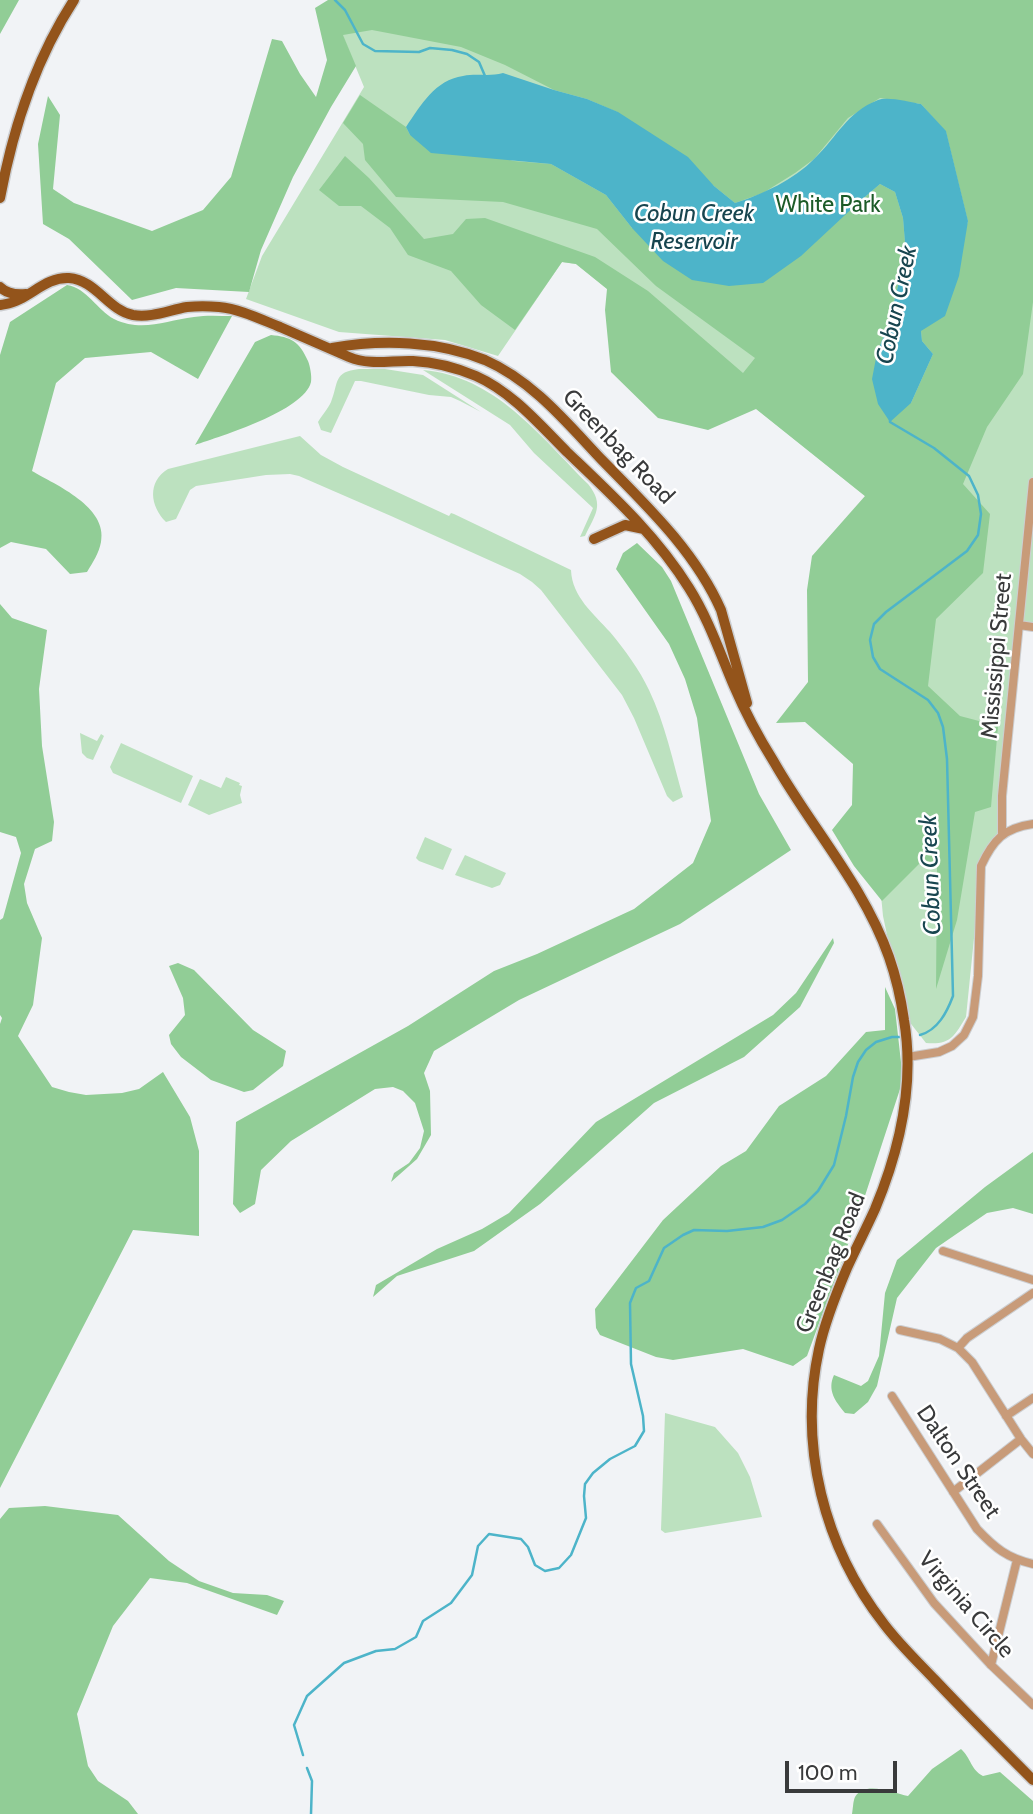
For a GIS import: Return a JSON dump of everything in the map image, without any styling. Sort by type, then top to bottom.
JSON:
[{"type":"main road","points":[[0,198],[23,106],[48,46],[74,0]]},
{"type":"main road","name":"Greenbag Road","points":[[0,305],[29,294],[52,280],[65,277],[91,286],[112,305],[131,314],[141,316],[188,307],[222,307],[242,312],[355,360],[414,361],[472,374],[493,384],[519,405],[647,530],[673,564],[706,618],[737,694],[784,781],[853,885],[878,931],[889,955],[905,1024],[908,1057],[900,1135],[892,1164],[837,1293],[819,1347],[812,1409],[815,1463],[823,1505],[845,1563],[884,1625],[1033,1780]]},
{"type":"main road","points":[[0,287],[15,295],[29,294]]},
{"type":"main road","name":"Greenbag Road","points":[[332,348],[400,344],[444,348],[486,361],[534,391],[658,518],[708,584],[721,610],[755,727]]},
{"type":"main road","points":[[594,539],[625,525],[647,530]]},
{"type":"street","name":"Mississippi Street","points":[[1002,833],[1002,796],[1033,482]]},
{"type":"street","points":[[1019,625],[1033,626]]},
{"type":"street","points":[[908,1057],[939,1052],[952,1046],[964,1035],[970,1024],[978,976],[981,866],[986,854],[1002,833],[1033,824]]},
{"type":"street","points":[[943,1251],[1033,1280]]},
{"type":"street","points":[[958,1348],[967,1338],[1033,1293]]},
{"type":"street","points":[[900,1330],[940,1339],[958,1348],[972,1362],[1033,1454]]},
{"type":"street","name":"Dalton Street","points":[[891,1396],[977,1529],[995,1547],[1017,1560],[1033,1564]]},
{"type":"street","points":[[1006,1416],[1033,1398]]},
{"type":"street","points":[[953,1492],[1021,1439]]},
{"type":"street","name":"Virginia Circle","points":[[877,1524],[934,1603],[991,1665],[1033,1704]]},
{"type":"street","points":[[991,1665],[1017,1560]]},
{"type":"green space","points":[[0,0],[19,0],[0,34]]},
{"type":"green space","name":"White Park","points":[[328,0],[1033,0],[1033,627],[1019,625],[1002,833],[986,854],[980,879],[966,1017],[954,1035],[946,1041],[926,1043],[904,1015],[883,916],[849,562],[886,513],[576,264],[562,262],[498,356],[445,340],[339,332],[246,299],[262,256],[364,87]]},
{"type":"green space","name":"White Park","points":[[328,0],[1033,0],[1033,302],[1023,374],[987,427],[963,484],[990,514],[983,573],[936,619],[928,686],[960,716],[998,726],[991,807],[975,812],[957,920],[936,989],[937,867],[919,864],[882,901],[854,866],[832,830],[852,805],[853,764],[805,722],[776,723],[808,682],[807,590],[812,556],[865,496],[756,409],[708,430],[658,418],[611,372],[605,310],[607,289],[576,264],[562,262],[515,330],[481,305],[451,271],[408,255],[390,228],[361,206],[339,206],[319,190],[345,156],[369,178],[424,239],[453,234],[466,219],[485,218],[595,257],[648,291],[743,373],[755,358],[656,286],[597,229],[503,202],[396,197],[365,160],[363,144],[343,123],[360,95],[406,127],[410,135],[514,161],[551,164],[606,195],[632,228],[859,202],[880,184],[895,192],[903,218],[906,255],[888,325],[877,353],[911,403],[933,354],[922,341],[921,331],[968,222],[946,132],[921,104],[880,98],[848,118],[814,159],[795,173],[763,193],[735,203],[617,112],[587,99],[554,90],[505,65],[461,47],[372,30],[343,35],[356,66],[293,177],[261,250],[249,292],[176,288],[132,300],[69,239],[43,224],[38,144],[48,96],[60,115],[53,189],[74,203],[152,231],[203,210],[231,177],[272,39],[282,41],[316,97],[327,60],[315,8]]},
{"type":"green space","points":[[67,285],[80,290],[114,319],[135,325],[199,316],[232,316],[198,379],[151,352],[85,358],[56,383],[32,471],[66,490],[89,508],[101,529],[99,550],[87,572],[70,574],[46,549],[11,542],[0,548],[0,355],[10,322]]},
{"type":"green space","points":[[271,335],[294,341],[305,354],[311,382],[305,393],[294,403],[260,421],[195,445],[255,342]]},
{"type":"green space","points":[[385,369],[423,375],[481,412],[451,397],[355,381],[331,433],[321,430],[318,422],[331,402],[338,379],[351,370]]},
{"type":"green space","points":[[423,370],[449,375],[472,384],[494,396],[534,428],[593,491],[597,510],[585,536],[580,537],[593,508],[534,453],[510,425]]},
{"type":"green space","points":[[300,436],[321,455],[343,467],[449,516],[454,514],[571,570],[575,589],[580,597],[626,653],[649,690],[664,729],[683,797],[673,802],[667,796],[622,695],[541,590],[520,574],[290,474],[196,486],[190,490],[176,519],[166,522],[157,509],[154,487],[161,474],[168,469]]},
{"type":"green space","points":[[637,543],[662,567],[671,581],[759,794],[791,850],[680,924],[519,1000],[434,1051],[424,1073],[430,1091],[431,1135],[417,1159],[391,1182],[394,1173],[409,1163],[420,1148],[424,1131],[415,1103],[403,1091],[393,1087],[375,1089],[291,1141],[261,1170],[255,1204],[240,1213],[233,1204],[236,1122],[408,1026],[494,971],[634,909],[693,863],[711,821],[697,718],[685,679],[669,644],[616,569],[623,553]]},
{"type":"green space","points":[[0,604],[12,618],[47,630],[39,689],[42,746],[54,822],[52,841],[35,849],[24,884],[27,903],[42,938],[33,1005],[18,1036],[52,1087],[69,1092],[86,1095],[122,1093],[139,1089],[163,1072],[190,1117],[199,1151],[199,1236],[133,1230],[0,1488],[0,920],[3,918],[21,853],[16,837],[0,832]]},
{"type":"green space","points":[[80,733],[97,741],[101,734],[104,736],[93,760],[82,753]]},
{"type":"green space","points":[[121,743],[193,776],[181,803],[113,773],[110,767]]},
{"type":"green space","points":[[226,777],[242,786],[242,803],[209,815],[188,805],[200,779],[221,788]]},
{"type":"green space","points":[[425,837],[452,849],[443,870],[416,858]]},
{"type":"green space","points":[[465,855],[506,873],[500,885],[492,888],[455,875]]},
{"type":"green space","points":[[833,938],[834,943],[800,1007],[744,1057],[654,1103],[540,1204],[474,1251],[397,1276],[373,1297],[376,1285],[437,1249],[482,1229],[509,1213],[596,1122],[773,1015],[796,993]]},
{"type":"green space","points":[[178,963],[194,970],[253,1030],[286,1051],[283,1066],[253,1090],[244,1092],[211,1080],[181,1057],[171,1044],[169,1035],[185,1015],[183,998],[169,966]]},
{"type":"green space","points":[[885,987],[895,1009],[903,1080],[858,1217],[807,1356],[793,1366],[743,1349],[673,1360],[656,1357],[600,1335],[596,1328],[595,1309],[663,1220],[721,1166],[746,1151],[779,1106],[826,1076],[866,1032],[885,1030]]},
{"type":"green space","points":[[1033,1152],[1033,1214],[1013,1208],[987,1213],[936,1248],[897,1298],[877,1386],[868,1402],[854,1414],[845,1413],[833,1395],[832,1380],[834,1375],[861,1386],[868,1381],[879,1356],[885,1293],[897,1260],[985,1187]]},
{"type":"green space","points":[[665,1413],[715,1427],[738,1453],[750,1477],[762,1517],[665,1533],[661,1530]]},
{"type":"green space","points":[[45,1506],[118,1515],[169,1561],[199,1581],[233,1593],[267,1595],[284,1601],[277,1615],[187,1583],[150,1578],[113,1626],[77,1714],[88,1766],[98,1781],[128,1801],[138,1814],[0,1814],[0,1519],[9,1508]]},
{"type":"green space","points":[[961,1749],[983,1776],[1000,1772],[1033,1801],[1033,1814],[852,1814],[854,1799],[865,1789],[880,1789],[908,1796],[932,1769]]},
{"type":"water","name":"Cobun Creek Reservoir","points":[[503,73],[587,99],[618,112],[688,157],[714,186],[735,203],[767,191],[798,173],[823,150],[850,118],[867,105],[887,99],[921,104],[946,131],[968,221],[959,276],[945,316],[921,331],[922,341],[933,354],[911,403],[890,422],[878,404],[872,379],[906,255],[903,218],[895,192],[880,184],[801,256],[763,283],[729,286],[692,280],[663,261],[606,195],[551,164],[431,153],[410,135],[406,127],[417,110],[444,83],[463,76]]},
{"type":"waterway","name":"Cobun Creek","points":[[335,0],[345,10],[363,44],[375,51],[419,52],[430,48],[452,50],[467,54],[479,62],[485,76]]},
{"type":"waterway","name":"Cobun Creek","points":[[890,420],[934,448],[969,476],[978,495],[981,514],[978,535],[967,551],[886,612],[874,624],[870,640],[873,657],[880,669],[928,700],[938,713],[943,727],[947,759],[953,996],[937,1025],[920,1035]]},
{"type":"waterway","name":"Cobun Creek","points":[[303,1755],[294,1725],[307,1696],[344,1663],[376,1651],[395,1649],[416,1637],[423,1621],[451,1603],[472,1575],[478,1546],[489,1534],[521,1539],[528,1547],[535,1565],[545,1571],[559,1568],[571,1555],[586,1518],[585,1484],[593,1473],[610,1459],[635,1446],[644,1431],[631,1364],[630,1303],[636,1288],[649,1281],[664,1248],[683,1235],[694,1230],[727,1231],[763,1227],[782,1220],[805,1204],[818,1191],[834,1165],[858,1062],[876,1042],[900,1037]]},
{"type":"waterway","name":"Cobun Creek","points":[[307,1768],[312,1781],[311,1814]]}]
